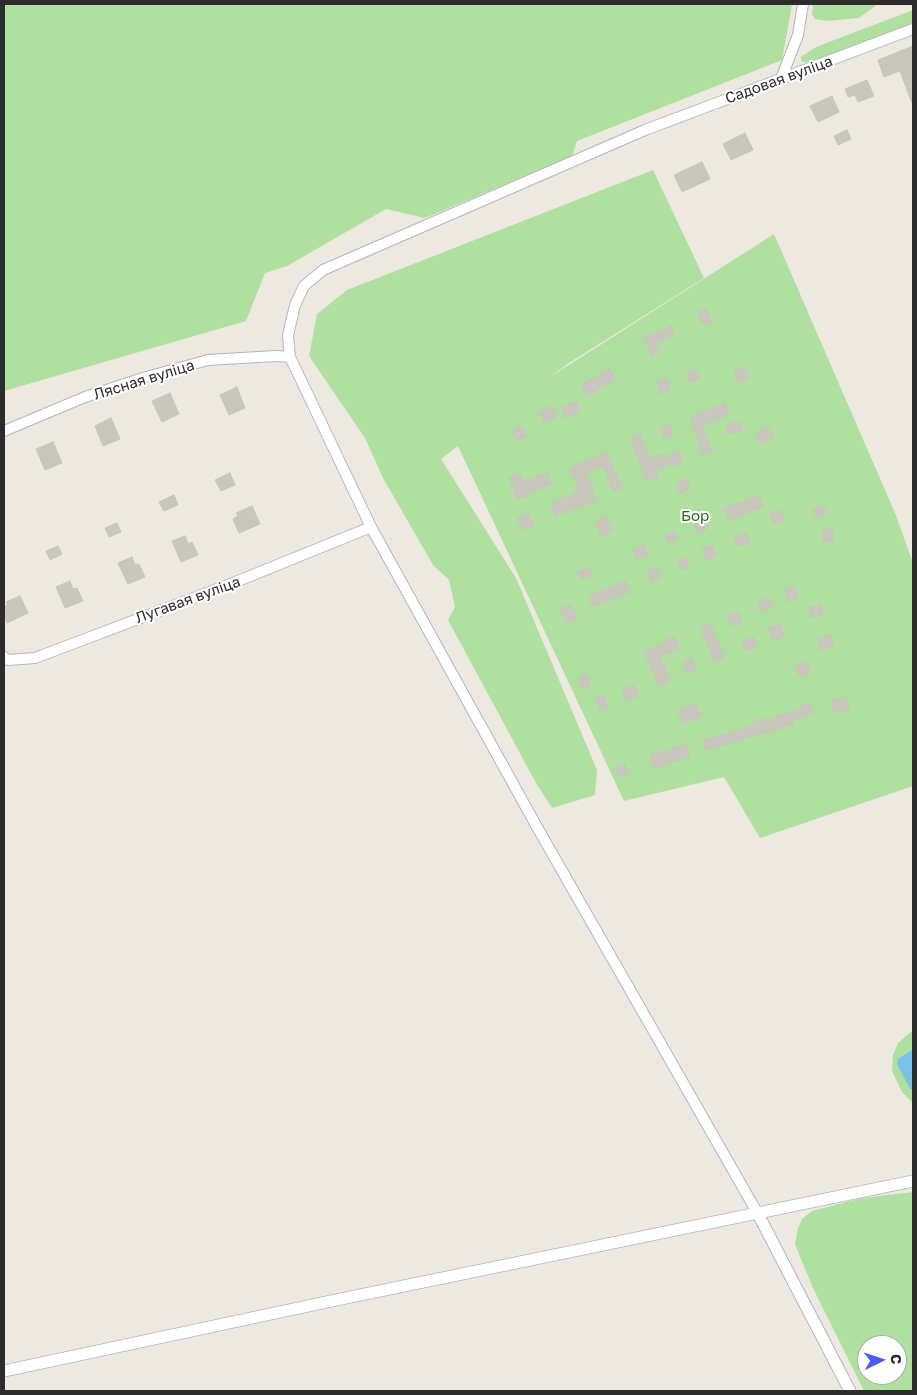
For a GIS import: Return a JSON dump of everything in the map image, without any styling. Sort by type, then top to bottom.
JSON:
[{"type":"street","points":[[781,79],[798,35],[803,4]]},
{"type":"street","name":"Садовая вуліца","points":[[290,357],[288,335],[295,305],[304,286],[323,270],[645,130],[913,29]]},
{"type":"street","name":"Лясная вуліца","points":[[4,431],[85,397],[208,360],[276,356],[290,357]]},
{"type":"street","points":[[290,357],[370,527],[537,827],[758,1214],[850,1391]]},
{"type":"street","name":"Лугавая вуліца","points":[[4,657],[8,660],[35,658],[233,584],[370,527]]},
{"type":"street","points":[[4,1371],[336,1300],[913,1181]]},
{"type":"green space","points":[[4,4],[792,4],[782,60],[577,141],[572,156],[425,218],[386,209],[287,266],[265,273],[246,321],[4,391]]},
{"type":"green space","points":[[813,4],[876,4],[859,18],[828,21],[815,19],[812,14]]},
{"type":"green space","points":[[913,10],[913,24],[811,62],[802,62],[801,57],[816,47]]},
{"type":"green space","name":"Бор","points":[[653,170],[704,278],[569,363],[550,377],[774,234],[895,513],[913,563],[913,786],[760,838],[724,777],[624,801],[458,446],[441,459],[516,578],[597,770],[595,795],[552,808],[536,783],[448,620],[455,607],[449,580],[433,565],[383,478],[365,438],[309,356],[317,314],[347,290]]},
{"type":"green space","points":[[913,1030],[913,1049],[899,1059],[910,1089],[913,1090],[913,1103],[902,1092],[892,1071],[893,1055],[898,1043]]},
{"type":"green space","points":[[913,1192],[913,1391],[864,1391],[861,1385],[907,1385],[907,1335],[857,1335],[857,1377],[813,1288],[795,1244],[802,1219],[812,1211],[862,1198]]},
{"type":"water","points":[[913,1049],[913,1090],[910,1089],[897,1064],[898,1059]]},
{"type":"building","points":[[913,46],[912,103],[900,71],[884,77],[878,60]]},
{"type":"building","points":[[867,80],[874,96],[858,102],[855,95],[848,97],[845,89]]},
{"type":"building","points":[[832,96],[839,112],[818,122],[810,106]]},
{"type":"building","points":[[847,130],[851,139],[838,145],[834,136]]},
{"type":"building","points":[[745,133],[753,150],[731,160],[723,144]]},
{"type":"building","points":[[702,162],[710,179],[682,192],[674,175]]},
{"type":"building","points":[[706,308],[712,321],[703,325],[697,313]]},
{"type":"building","points":[[671,326],[675,335],[656,343],[660,352],[651,356],[644,336],[653,333],[653,335]]},
{"type":"building","points":[[744,367],[749,379],[739,382],[734,370]]},
{"type":"building","points":[[609,368],[615,380],[587,396],[581,384],[600,376],[599,373]]},
{"type":"building","points":[[697,370],[700,378],[690,383],[686,374]]},
{"type":"building","points":[[666,378],[671,390],[661,394],[656,382]]},
{"type":"building","points":[[237,387],[245,408],[229,415],[220,395]]},
{"type":"building","points":[[170,393],[179,414],[162,422],[152,401]]},
{"type":"building","points":[[576,402],[580,412],[565,418],[561,407]]},
{"type":"building","points":[[725,403],[729,414],[702,426],[712,451],[702,455],[690,417]]},
{"type":"building","points":[[552,406],[557,417],[544,423],[539,412]]},
{"type":"building","points":[[111,418],[120,439],[103,446],[95,426]]},
{"type":"building","points":[[740,421],[743,430],[729,435],[726,426]]},
{"type":"building","points":[[669,424],[674,434],[664,438],[660,428]]},
{"type":"building","points":[[520,426],[527,436],[517,441],[511,431]]},
{"type":"building","points":[[769,427],[774,438],[760,444],[756,432]]},
{"type":"building","points":[[640,434],[649,459],[663,454],[664,457],[679,451],[683,462],[674,466],[673,463],[656,470],[658,476],[646,480],[631,438]]},
{"type":"building","points":[[53,442],[62,463],[45,470],[36,449]]},
{"type":"building","points":[[607,452],[622,489],[613,492],[603,465],[586,472],[596,501],[555,516],[551,503],[575,494],[574,490],[578,489],[570,468]]},
{"type":"building","points":[[230,473],[235,485],[221,491],[215,480]]},
{"type":"building","points":[[520,473],[523,481],[547,473],[551,484],[527,493],[528,496],[517,500],[509,478]]},
{"type":"building","points":[[687,479],[690,488],[680,493],[676,484]]},
{"type":"building","points":[[174,495],[178,505],[164,511],[159,502]]},
{"type":"building","points":[[759,496],[763,507],[728,520],[724,508]]},
{"type":"building","points":[[823,505],[827,512],[816,518],[812,510]]},
{"type":"building","points":[[252,506],[260,524],[239,533],[233,519],[238,516],[236,513]]},
{"type":"building","points":[[780,510],[784,521],[773,524],[770,514]]},
{"type":"building","points":[[528,513],[534,525],[523,531],[517,519]]},
{"type":"building","points":[[607,516],[613,531],[601,536],[595,521]]},
{"type":"building","points":[[703,520],[707,529],[697,533],[694,523]]},
{"type":"building","points":[[117,523],[121,532],[109,537],[105,528]]},
{"type":"building","points":[[832,529],[834,541],[824,542],[822,530]]},
{"type":"building","points":[[674,531],[677,540],[668,543],[665,535]]},
{"type":"building","points":[[746,533],[750,542],[737,547],[733,538]]},
{"type":"building","points":[[185,536],[188,544],[192,542],[198,555],[181,562],[172,541]]},
{"type":"building","points":[[644,545],[648,555],[636,559],[633,549]]},
{"type":"building","points":[[713,545],[716,556],[706,560],[702,549]]},
{"type":"building","points":[[58,546],[62,554],[50,560],[46,551]]},
{"type":"building","points":[[132,557],[135,565],[139,564],[145,577],[128,584],[118,563]]},
{"type":"building","points":[[685,557],[689,567],[681,570],[677,560]]},
{"type":"building","points":[[589,567],[592,575],[581,580],[577,572]]},
{"type":"building","points":[[657,567],[661,578],[651,583],[647,572]]},
{"type":"building","points":[[70,581],[73,589],[77,588],[83,601],[65,608],[56,587]]},
{"type":"building","points":[[625,581],[629,592],[593,607],[589,596]]},
{"type":"building","points":[[793,586],[798,599],[788,602],[784,590]]},
{"type":"building","points":[[20,596],[28,613],[7,623],[4,615],[4,607],[8,605],[6,602]]},
{"type":"building","points":[[768,597],[772,607],[761,612],[757,602]]},
{"type":"building","points":[[570,604],[577,618],[567,623],[560,609]]},
{"type":"building","points":[[821,605],[823,615],[811,618],[809,608]]},
{"type":"building","points":[[739,611],[743,621],[732,626],[727,616]]},
{"type":"building","points":[[710,623],[725,658],[715,662],[700,627]]},
{"type":"building","points":[[780,624],[785,636],[773,641],[768,628]]},
{"type":"building","points":[[831,635],[833,647],[820,650],[818,638]]},
{"type":"building","points":[[753,636],[757,646],[745,651],[741,642]]},
{"type":"building","points":[[675,637],[679,648],[660,656],[670,681],[659,686],[644,651],[666,643],[665,641]]},
{"type":"building","points":[[692,659],[696,670],[687,674],[682,663]]},
{"type":"building","points":[[807,661],[810,674],[799,676],[796,664]]},
{"type":"building","points":[[587,674],[591,686],[582,689],[578,677]]},
{"type":"building","points":[[633,684],[638,696],[626,700],[622,689]]},
{"type":"building","points":[[604,696],[609,707],[600,711],[595,699]]},
{"type":"building","points":[[847,697],[850,709],[834,713],[831,701]]},
{"type":"building","points":[[696,703],[701,716],[683,724],[678,711]]},
{"type":"building","points":[[810,703],[813,713],[792,720],[794,724],[706,750],[703,740],[754,726],[753,723],[800,709],[799,707]]},
{"type":"building","points":[[685,744],[690,756],[655,768],[650,755]]},
{"type":"building","points":[[625,764],[628,774],[619,777],[616,767]]}]
